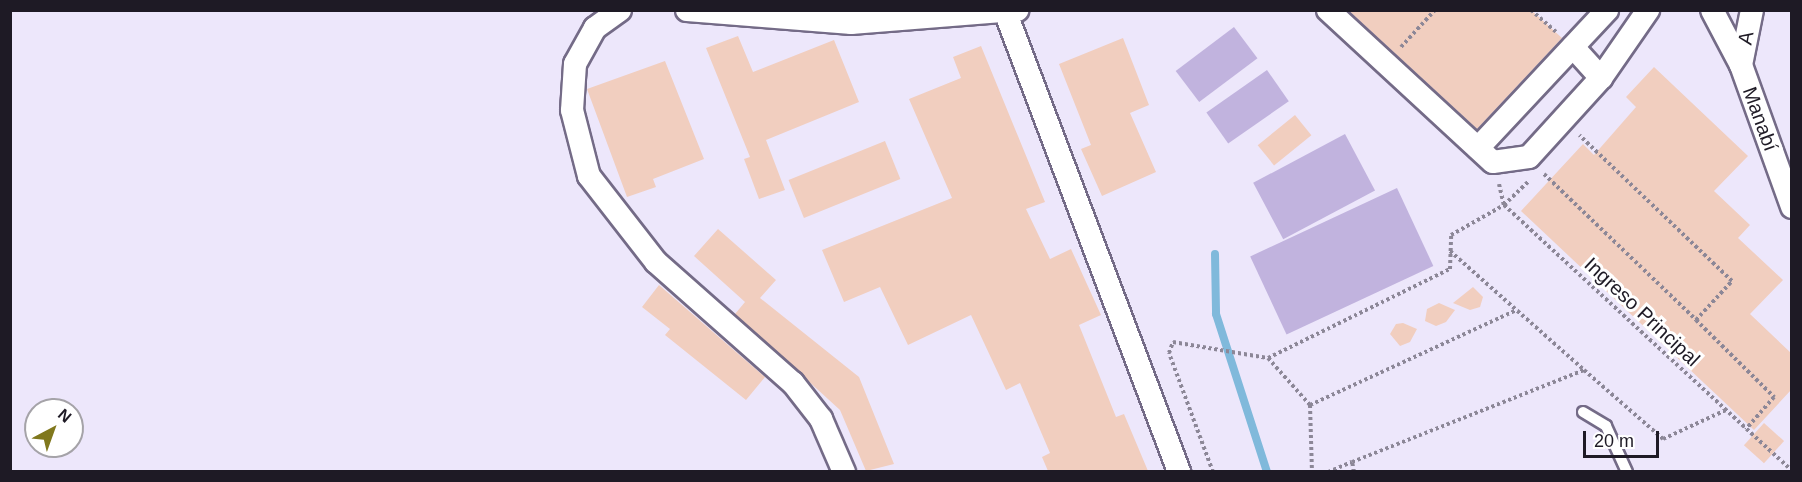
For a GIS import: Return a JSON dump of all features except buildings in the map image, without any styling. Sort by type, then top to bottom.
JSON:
[{"type":"street","points":[[620,10],[595,28],[575,64],[572,110],[589,176],[656,262],[793,383],[821,419],[844,471]]},
{"type":"street","points":[[687,10],[851,23],[1011,11],[1179,471]]},
{"type":"street","points":[[1328,10],[1486,155],[1529,157],[1601,78],[1648,10]]},
{"type":"street","points":[[1486,155],[1573,47],[1607,10]]},
{"type":"street","name":"Manabí","points":[[1712,10],[1741,65],[1791,207]]},
{"type":"street","name":"A","points":[[1741,65],[1752,10]]},
{"type":"street","points":[[1573,47],[1601,78]]},
{"type":"lane","points":[[1583,412],[1606,426],[1627,471]]},
{"type":"path","points":[[1386,63],[1435,10]]},
{"type":"path","points":[[1532,10],[1573,47]]},
{"type":"path","points":[[1578,134],[1732,281],[1696,320]]},
{"type":"path","points":[[1214,471],[1169,353],[1173,342],[1268,358],[1450,269],[1451,235],[1504,205],[1486,155]]},
{"type":"path","points":[[1540,170],[1774,397],[1746,429]]},
{"type":"path","name":"Ingreso Principal","points":[[1504,205],[1791,471]]},
{"type":"path","points":[[1450,250],[1663,439],[1726,410]]},
{"type":"path","points":[[1310,405],[1517,310]]},
{"type":"path","points":[[1268,358],[1310,405],[1312,471]]},
{"type":"path","points":[[1328,471],[1584,370]]},
{"type":"path","points":[[1352,462],[1354,471]]},
{"type":"shaded area","points":[[1234,27],[1257,58],[1199,102],[1176,71]]},
{"type":"shaded area","points":[[1267,70],[1289,101],[1228,144],[1206,112]]},
{"type":"shaded area","points":[[1345,134],[1375,191],[1283,239],[1253,183]]},
{"type":"shaded area","points":[[1397,188],[1433,266],[1287,334],[1250,256]]},
{"type":"waterway","points":[[1215,254],[1216,314],[1267,472]]}]
